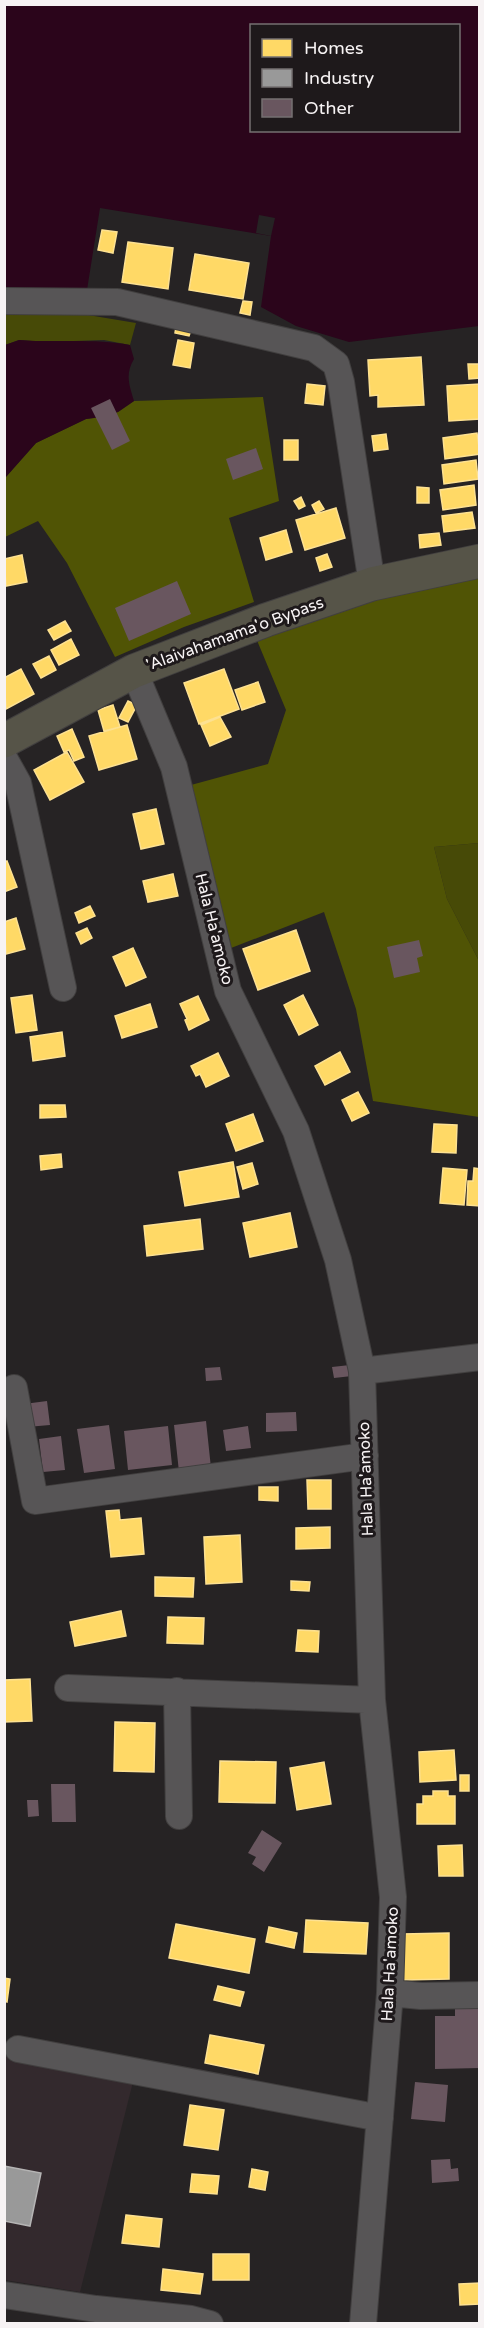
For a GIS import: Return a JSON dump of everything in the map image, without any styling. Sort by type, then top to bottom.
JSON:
[{"type":"main road","name":"'Alaivahamama'o Bypass","points":[[4,741],[134,671],[266,620],[372,584],[480,561]]},
{"type":"street","points":[[4,301],[117,302],[314,348],[336,364],[341,382],[372,584]]},
{"type":"street","name":"Hala Ha'amoko","points":[[134,671],[174,767],[228,991],[297,1131],[338,1260],[362,1371],[372,1700],[393,1897],[390,1993],[363,2324]]},
{"type":"street","points":[[4,758],[18,783],[63,988]]},
{"type":"street","points":[[362,1371],[480,1357]]},
{"type":"street","points":[[14,1388],[35,1501],[365,1456]]},
{"type":"street","points":[[68,1688],[372,1700]]},
{"type":"street","points":[[177,1691],[179,1816]]},
{"type":"street","points":[[390,1993],[421,1996],[480,1995]]},
{"type":"street","points":[[18,2049],[380,2118]]},
{"type":"street","points":[[4,2295],[95,2316],[197,2322]]},
{"type":"shaded area","points":[[5,5],[479,5],[479,326],[349,342],[296,326],[261,307],[271,236],[100,208],[87,290],[5,293]]},
{"type":"shaded area","points":[[5,308],[76,313],[136,323],[130,345],[104,340],[45,342],[19,340],[5,345]]},
{"type":"shaded area","points":[[19,340],[130,345],[134,359],[129,379],[134,401],[118,412],[86,419],[36,443],[5,478],[5,345]]},
{"type":"shaded area","points":[[263,397],[279,501],[229,518],[254,602],[184,627],[115,657],[67,563],[38,521],[5,537],[5,478],[36,443],[86,419],[118,412],[134,401]]},
{"type":"shaded area","points":[[479,575],[479,843],[434,847],[447,899],[479,961],[479,1117],[373,1101],[356,1009],[324,912],[226,950],[191,785],[268,764],[286,710],[256,638],[376,597]]},
{"type":"shaded area","points":[[479,843],[479,961],[447,899],[434,847]]},
{"type":"shaded area","points":[[4,2053],[134,2078],[80,2292],[5,2280]]},
{"type":"pier","points":[[259,215],[275,218],[271,236],[256,233]]},
{"type":"building: Homes","points":[[102,230],[117,232],[113,253],[98,250]]},
{"type":"building: Homes","points":[[128,242],[173,248],[168,289],[122,282]]},
{"type":"building: Homes","points":[[195,254],[249,263],[243,299],[189,290]]},
{"type":"building: Homes","points":[[243,301],[252,302],[250,315],[240,313]]},
{"type":"building: Homes","points":[[176,327],[191,330],[189,336],[175,333]]},
{"type":"building: Homes","points":[[178,340],[194,343],[190,368],[173,365]]},
{"type":"building: Homes","points":[[421,357],[424,405],[378,407],[378,395],[370,396],[368,360]]},
{"type":"building: Homes","points":[[468,364],[480,364],[480,378],[469,379]]},
{"type":"building: Homes","points":[[307,384],[325,386],[323,405],[305,403]]},
{"type":"building: Homes","points":[[480,384],[480,419],[449,421],[447,386]]},
{"type":"building: Homes","points":[[477,433],[480,454],[445,459],[443,438]]},
{"type":"building: Homes","points":[[386,434],[388,449],[374,451],[372,436]]},
{"type":"building: Homes","points":[[284,440],[298,440],[298,460],[284,460]]},
{"type":"building: Homes","points":[[476,460],[478,479],[444,484],[442,465]]},
{"type":"building: Homes","points":[[474,485],[476,505],[443,510],[440,490]]},
{"type":"building: Homes","points":[[417,487],[429,488],[429,503],[417,503]]},
{"type":"building: Homes","points":[[301,497],[305,506],[299,509],[294,501]]},
{"type":"building: Homes","points":[[319,501],[324,509],[316,513],[312,505]]},
{"type":"building: Homes","points":[[336,508],[345,538],[305,550],[296,520]]},
{"type":"building: Homes","points":[[472,512],[475,528],[444,532],[442,516]]},
{"type":"building: Homes","points":[[286,530],[292,552],[266,560],[260,538]]},
{"type":"building: Homes","points":[[439,533],[441,545],[420,548],[419,535]]},
{"type":"building: Homes","points":[[327,554],[332,567],[320,571],[316,558]]},
{"type":"building: Homes","points":[[22,555],[27,582],[6,586],[4,559]]},
{"type":"building: Homes","points":[[65,621],[71,631],[54,640],[48,630]]},
{"type":"building: Homes","points":[[71,639],[79,655],[59,665],[51,650]]},
{"type":"building: Homes","points":[[49,656],[56,670],[41,678],[33,664]]},
{"type":"building: Homes","points":[[21,669],[34,694],[6,709],[4,678]]},
{"type":"building: Homes","points":[[224,669],[239,709],[199,724],[184,683]]},
{"type":"building: Homes","points":[[258,682],[265,702],[242,710],[235,690]]},
{"type":"building: Homes","points":[[128,701],[137,705],[128,722],[119,718]]},
{"type":"building: Homes","points":[[113,705],[120,727],[104,731],[98,710]]},
{"type":"building: Homes","points":[[220,717],[231,737],[210,746],[201,725]]},
{"type":"building: Homes","points":[[127,725],[137,759],[99,770],[89,736]]},
{"type":"building: Homes","points":[[72,729],[84,757],[74,761],[69,750],[64,752],[57,736]]},
{"type":"building: Homes","points":[[67,752],[84,782],[50,800],[34,770]]},
{"type":"building: Homes","points":[[156,809],[164,844],[141,849],[133,814]]},
{"type":"building: Homes","points":[[7,861],[17,887],[4,892],[4,862]]},
{"type":"building: Homes","points":[[173,874],[178,896],[148,902],[143,881]]},
{"type":"building: Homes","points":[[90,906],[95,916],[79,923],[75,913]]},
{"type":"building: Homes","points":[[16,918],[25,949],[6,954],[4,922]]},
{"type":"building: Homes","points":[[87,928],[92,938],[81,944],[76,933]]},
{"type":"building: Homes","points":[[296,930],[310,971],[258,990],[243,949]]},
{"type":"building: Homes","points":[[133,948],[146,977],[126,986],[113,957]]},
{"type":"building: Homes","points":[[32,995],[37,1030],[16,1033],[11,998]]},
{"type":"building: Homes","points":[[303,995],[318,1025],[299,1035],[284,1005]]},
{"type":"building: Homes","points":[[198,996],[209,1020],[189,1030],[180,1004]]},
{"type":"building: Homes","points":[[150,1004],[157,1027],[122,1038],[115,1016]]},
{"type":"building: Homes","points":[[62,1032],[65,1056],[33,1061],[30,1037]]},
{"type":"building: Homes","points":[[340,1052],[350,1072],[325,1085],[315,1066]]},
{"type":"building: Homes","points":[[218,1053],[229,1076],[206,1087],[200,1074],[196,1076],[191,1066]]},
{"type":"building: Homes","points":[[358,1092],[369,1113],[352,1121],[342,1100]]},
{"type":"building: Homes","points":[[40,1105],[65,1105],[66,1117],[40,1118]]},
{"type":"building: Homes","points":[[253,1114],[263,1141],[236,1151],[226,1124]]},
{"type":"building: Homes","points":[[434,1124],[457,1125],[456,1153],[432,1152]]},
{"type":"building: Homes","points":[[61,1154],[62,1167],[41,1170],[40,1156]]},
{"type":"building: Homes","points":[[233,1162],[239,1197],[185,1206],[179,1172]]},
{"type":"building: Homes","points":[[252,1163],[258,1184],[243,1189],[237,1167]]},
{"type":"building: Homes","points":[[443,1168],[467,1170],[464,1205],[440,1203]]},
{"type":"building: Homes","points":[[474,1168],[480,1169],[480,1206],[467,1205],[468,1181],[473,1181]]},
{"type":"building: Homes","points":[[290,1213],[297,1247],[250,1257],[243,1223]]},
{"type":"building: Homes","points":[[200,1219],[203,1249],[147,1256],[144,1226]]},
{"type":"building: Homes","points":[[307,1480],[331,1480],[331,1509],[308,1509]]},
{"type":"building: Homes","points":[[259,1487],[278,1487],[278,1501],[259,1500]]},
{"type":"building: Homes","points":[[119,1510],[120,1520],[141,1518],[144,1554],[111,1557],[106,1511]]},
{"type":"building: Homes","points":[[330,1527],[330,1548],[296,1549],[296,1528]]},
{"type":"building: Homes","points":[[240,1535],[242,1582],[206,1584],[204,1537]]},
{"type":"building: Homes","points":[[155,1577],[194,1578],[193,1597],[155,1596]]},
{"type":"building: Homes","points":[[291,1581],[310,1582],[309,1591],[291,1590]]},
{"type":"building: Homes","points":[[121,1611],[126,1636],[75,1646],[70,1622]]},
{"type":"building: Homes","points":[[168,1617],[204,1618],[203,1644],[167,1643]]},
{"type":"building: Homes","points":[[298,1630],[319,1631],[318,1652],[296,1651]]},
{"type":"building: Homes","points":[[30,1679],[32,1721],[4,1722],[4,1680]]},
{"type":"building: Homes","points":[[115,1722],[155,1723],[154,1772],[114,1771]]},
{"type":"building: Homes","points":[[454,1750],[456,1780],[420,1782],[419,1752]]},
{"type":"building: Homes","points":[[220,1761],[276,1762],[275,1803],[219,1802]]},
{"type":"building: Homes","points":[[324,1762],[331,1804],[297,1810],[290,1768]]},
{"type":"building: Homes","points":[[460,1775],[469,1775],[469,1791],[460,1791]]},
{"type":"building: Homes","points":[[433,1791],[448,1791],[448,1796],[455,1796],[455,1824],[417,1824],[417,1804],[423,1804],[423,1796],[433,1796]]},
{"type":"building: Homes","points":[[462,1845],[463,1876],[439,1876],[438,1846]]},
{"type":"building: Homes","points":[[306,1920],[368,1923],[366,1954],[304,1952]]},
{"type":"building: Homes","points":[[176,1924],[255,1939],[249,1973],[169,1958]]},
{"type":"building: Homes","points":[[269,1927],[297,1933],[294,1948],[266,1942]]},
{"type":"building: Homes","points":[[449,1933],[449,1979],[403,1980],[402,1934]]},
{"type":"building: Homes","points":[[4,1978],[10,1979],[7,2002],[4,2001]]},
{"type":"building: Homes","points":[[218,1986],[244,1992],[240,2006],[214,2000]]},
{"type":"building: Homes","points":[[210,2035],[264,2045],[258,2074],[205,2063]]},
{"type":"building: Homes","points":[[190,2105],[224,2110],[218,2150],[184,2145]]},
{"type":"building: Homes","points":[[252,2169],[268,2172],[265,2190],[249,2187]]},
{"type":"building: Homes","points":[[192,2174],[219,2176],[217,2194],[190,2192]]},
{"type":"building: Homes","points":[[126,2215],[162,2219],[159,2247],[122,2243]]},
{"type":"building: Homes","points":[[213,2254],[249,2254],[249,2280],[213,2280]]},
{"type":"building: Homes","points":[[163,2269],[203,2274],[200,2294],[161,2290]]},
{"type":"building: Homes","points":[[480,2283],[480,2304],[460,2305],[459,2284]]},
{"type":"building: Industry","points":[[4,2166],[41,2173],[30,2226],[4,2221]]},
{"type":"building: Other","points":[[110,399],[130,441],[112,450],[91,408]]},
{"type":"building: Other","points":[[256,448],[263,469],[233,480],[226,459]]},
{"type":"building: Other","points":[[177,581],[191,614],[129,641],[115,608]]},
{"type":"building: Other","points":[[419,940],[423,956],[417,958],[420,972],[394,978],[387,947]]},
{"type":"building: Other","points":[[350,1365],[352,1376],[334,1378],[332,1367]]},
{"type":"building: Other","points":[[220,1367],[222,1380],[206,1381],[205,1368]]},
{"type":"building: Other","points":[[47,1401],[50,1425],[27,1427],[24,1404]]},
{"type":"building: Other","points":[[296,1412],[297,1431],[266,1432],[266,1413]]},
{"type":"building: Other","points":[[206,1421],[211,1468],[179,1472],[174,1425]]},
{"type":"building: Other","points":[[109,1425],[115,1469],[84,1473],[77,1429]]},
{"type":"building: Other","points":[[168,1426],[172,1465],[128,1470],[124,1431]]},
{"type":"building: Other","points":[[248,1426],[251,1448],[226,1451],[223,1430]]},
{"type":"building: Other","points":[[61,1436],[65,1470],[43,1472],[39,1439]]},
{"type":"building: Other","points":[[51,1784],[75,1784],[76,1822],[52,1822]]},
{"type":"building: Other","points":[[27,1800],[38,1800],[39,1816],[28,1817]]},
{"type":"building: Other","points":[[262,1830],[282,1843],[264,1872],[252,1864],[256,1857],[248,1853]]},
{"type":"building: Other","points":[[455,1998],[480,1998],[480,2068],[435,2069],[435,2016],[455,2016]]},
{"type":"building: Other","points":[[415,2082],[448,2085],[445,2122],[411,2119]]},
{"type":"building: Other","points":[[450,2159],[451,2169],[458,2168],[459,2181],[432,2183],[431,2160]]}]
